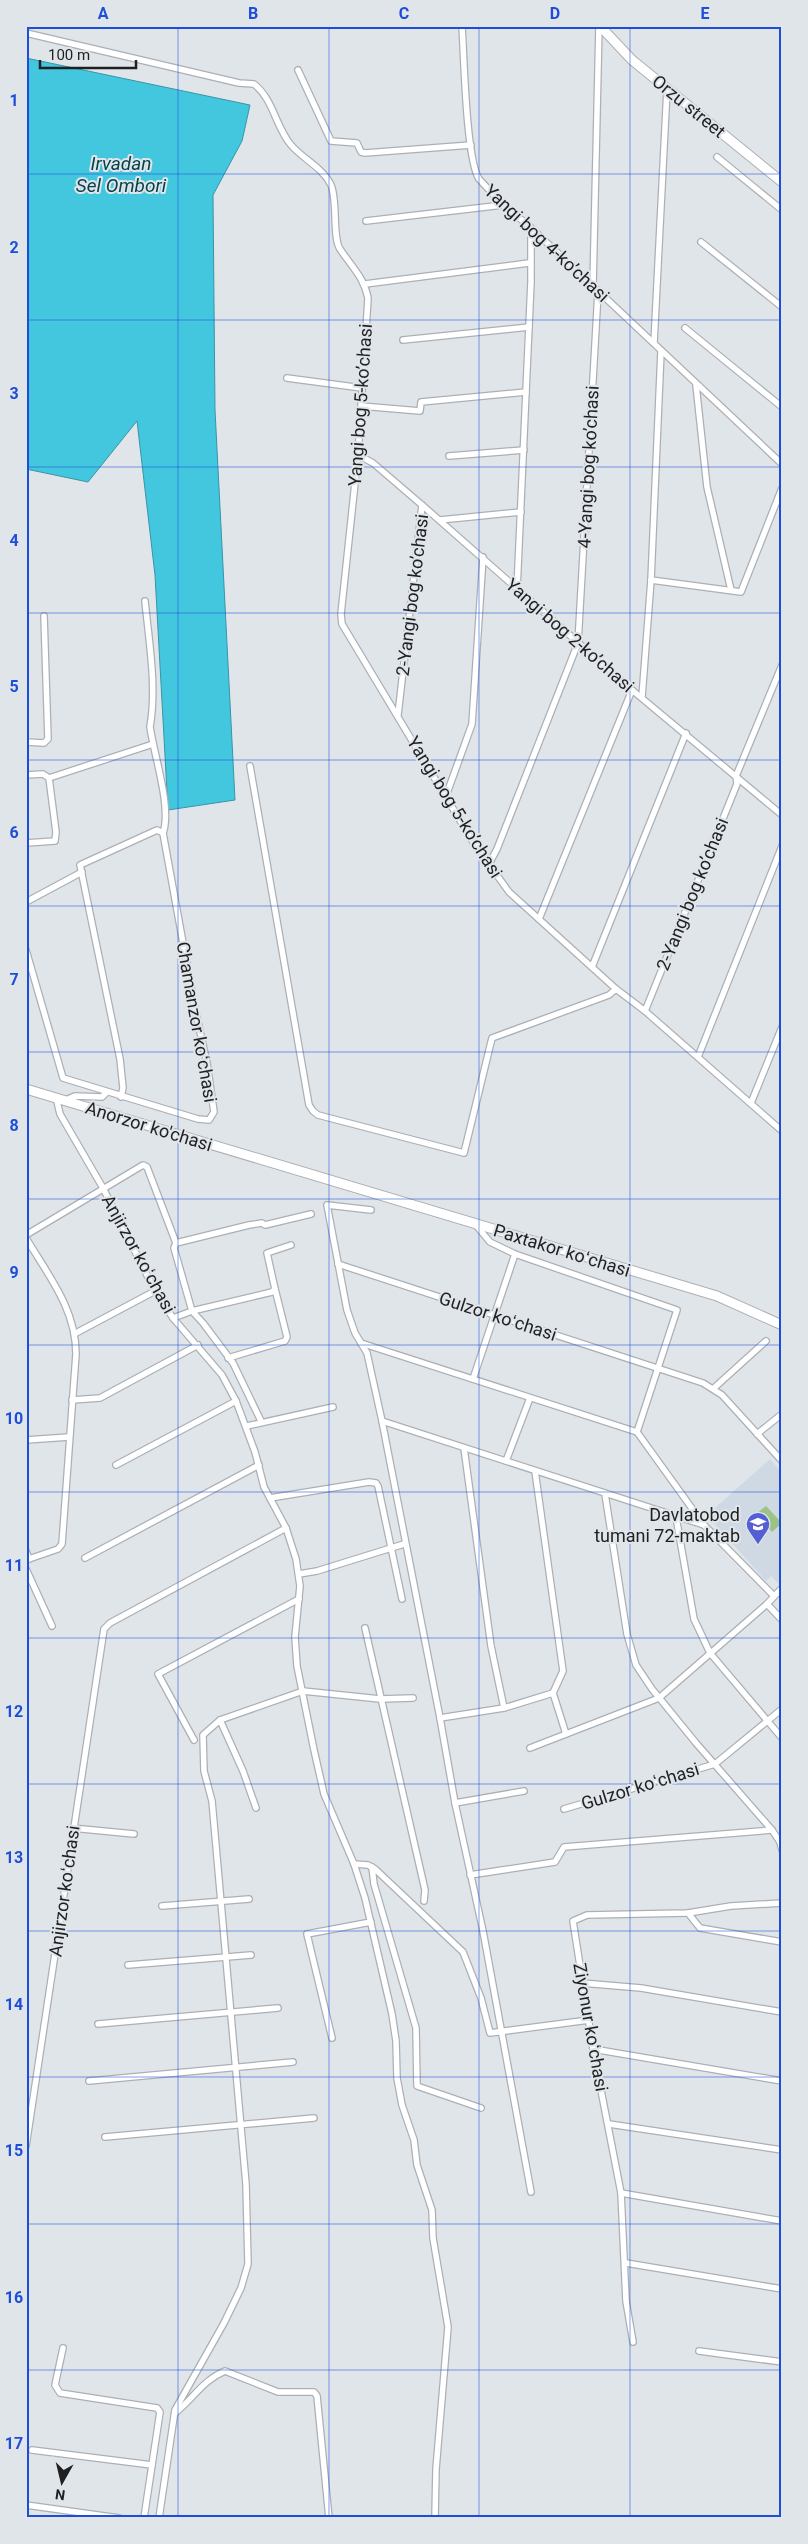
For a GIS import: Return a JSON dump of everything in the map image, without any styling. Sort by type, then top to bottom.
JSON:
[{"type":"main road","name":"Orzu street","points":[[600,26],[628,56],[782,182]]},
{"type":"main road","name":"Anorzor ko'chasi","points":[[26,1089],[340,1184]]},
{"type":"main road","name":"Paxtakor koʻchasi","points":[[340,1184],[717,1296],[782,1325]]},
{"type":"street","name":"Yangi bog 4-koʼchasi","points":[[462,26],[471,145],[476,174],[503,205],[593,286],[782,464]]},
{"type":"street","points":[[593,286],[600,26]]},
{"type":"street","points":[[26,33],[239,83],[254,84],[267,96],[283,135],[292,147],[325,175],[332,186],[338,248],[365,284],[529,263]]},
{"type":"street","points":[[298,70],[331,141],[357,143],[361,152],[364,153],[471,145]]},
{"type":"street","points":[[654,343],[668,89]]},
{"type":"street","points":[[717,157],[782,210]]},
{"type":"street","points":[[366,221],[503,205]]},
{"type":"street","points":[[518,590],[531,229]]},
{"type":"street","points":[[701,242],[782,307]]},
{"type":"street","name":"Yangi bog 5-koʼchasi","points":[[365,284],[368,298],[358,455],[340,619],[473,842],[509,892],[616,989],[645,1011],[782,1131]]},
{"type":"street","name":"4-Yangi bog koʼchasi","points":[[578,643],[598,292]]},
{"type":"street","points":[[402,340],[529,326]]},
{"type":"street","points":[[686,328],[782,407]]},
{"type":"street","points":[[642,697],[650,580],[661,351]]},
{"type":"street","points":[[287,378],[362,388]]},
{"type":"street","points":[[696,384],[707,487],[731,590]]},
{"type":"street","points":[[361,406],[420,411],[421,402],[526,392]]},
{"type":"street","points":[[449,456],[524,450]]},
{"type":"street","name":"Yangi bog 2-koʼchasi","points":[[358,455],[373,463],[483,557],[632,690],[686,733],[782,815]]},
{"type":"street","points":[[650,580],[741,592],[782,488]]},
{"type":"street","name":"2-Yangi bog koʼchasi","points":[[398,714],[422,505]]},
{"type":"street","points":[[440,520],[521,512]]},
{"type":"street","points":[[446,796],[472,724],[483,557]]},
{"type":"street","name":"Chamanzor koʻchasi","points":[[26,950],[62,1078],[120,1097],[198,1119],[209,1120],[214,1112],[207,1063],[194,1009],[162,833],[165,825],[164,808],[153,744],[146,601]]},
{"type":"street","points":[[26,742],[44,743],[48,739],[44,616]]},
{"type":"street","points":[[489,864],[497,849],[578,643]]},
{"type":"street","name":"2-Yangi bog koʼchasi","points":[[645,1011],[737,784],[736,776],[782,665]]},
{"type":"street","points":[[539,920],[632,690]]},
{"type":"street","points":[[592,967],[686,733]]},
{"type":"street","points":[[49,778],[153,744]]},
{"type":"street","points":[[250,766],[310,1105],[313,1112],[318,1115],[464,1153],[492,1038],[609,996],[616,989]]},
{"type":"street","points":[[26,775],[43,774],[49,778],[56,838],[50,842],[26,843]]},
{"type":"street","points":[[120,1097],[123,1088],[120,1059],[80,865],[157,830],[162,833]]},
{"type":"street","points":[[698,1057],[782,846]]},
{"type":"street","points":[[26,902],[82,872]]},
{"type":"street","points":[[751,1103],[782,1027]]},
{"type":"street","points":[[61,1099],[75,1096],[102,1097],[106,1092]]},
{"type":"street","name":"Anjirzor koʻchasi","points":[[61,1099],[60,1114],[102,1188],[155,1291],[173,1318],[222,1375],[236,1401],[247,1426],[264,1487],[286,1528],[299,1574],[295,1637],[297,1666],[324,1794],[354,1864],[370,1922],[392,2014],[396,2041],[397,2078],[402,2104],[414,2140],[417,2165],[432,2210],[433,2238],[448,2327],[436,2469],[435,2518]]},
{"type":"street","points":[[26,1551],[28,1560],[58,1550],[62,1544],[76,1334],[69,1311],[26,1236],[143,1164],[147,1167],[176,1243],[174,1248],[192,1311],[228,1358],[261,1421]]},
{"type":"street","points":[[371,1210],[327,1204],[347,1310],[367,1353],[382,1420],[404,1544],[440,1718],[455,1803],[503,2033],[515,2113],[531,2192]]},
{"type":"street","points":[[176,1243],[249,1225],[262,1223],[265,1225],[311,1214]]},
{"type":"street","points":[[475,1224],[490,1242],[514,1254],[677,1310],[637,1432]]},
{"type":"street","points":[[228,1358],[235,1354],[285,1340],[286,1337],[267,1253],[291,1245]]},
{"type":"street","points":[[473,1379],[514,1254]]},
{"type":"street","name":"Gulzor koʻchasi","points":[[338,1264],[714,1388]]},
{"type":"street","points":[[173,1318],[192,1311],[272,1292],[275,1289]]},
{"type":"street","points":[[76,1334],[155,1291]]},
{"type":"street","points":[[766,1342],[714,1388],[782,1461]]},
{"type":"street","points":[[361,1343],[637,1432],[704,1525],[773,1595]]},
{"type":"street","points":[[72,1400],[100,1398],[198,1345]]},
{"type":"street","points":[[506,1461],[530,1398]]},
{"type":"street","points":[[116,1465],[236,1401]]},
{"type":"street","points":[[247,1426],[261,1421],[333,1407]]},
{"type":"street","points":[[757,1434],[782,1414]]},
{"type":"street","points":[[382,1420],[704,1525]]},
{"type":"street","points":[[26,1440],[69,1438]]},
{"type":"street","points":[[464,1448],[491,1646],[504,1708]]},
{"type":"street","points":[[85,1558],[259,1466]]},
{"type":"street","points":[[535,1471],[563,1670],[553,1693],[566,1734]]},
{"type":"street","points":[[270,1498],[369,1482],[376,1483],[402,1599]]},
{"type":"street","name":"Gulzor koʻchasi","points":[[605,1494],[630,1649],[644,1679],[772,1830],[782,1850]]},
{"type":"street","points":[[676,1517],[694,1619],[710,1653],[782,1738]]},
{"type":"street","name":"Anjirzor koʻchasi","points":[[26,2146],[102,1635],[110,1623],[286,1528]]},
{"type":"street","points":[[299,1574],[317,1571],[404,1544]]},
{"type":"street","points":[[26,1569],[52,1626]]},
{"type":"street","points":[[530,1748],[659,1698],[767,1604],[773,1595],[782,1588]]},
{"type":"street","points":[[194,1740],[158,1674],[298,1599]]},
{"type":"street","points":[[767,1604],[782,1620]]},
{"type":"street","points":[[364,1628],[425,1890],[424,1901]]},
{"type":"street","points":[[159,2518],[175,2413],[182,2394],[242,2288],[248,2264],[248,2204],[212,1801],[204,1771],[203,1739],[206,1732],[220,1720],[303,1691],[380,1700],[413,1698]]},
{"type":"street","points":[[440,1718],[504,1708],[553,1693]]},
{"type":"street","name":"Gulzor koʻchasi","points":[[564,1809],[715,1764],[782,1709]]},
{"type":"street","points":[[220,1720],[243,1772],[256,1808]]},
{"type":"street","points":[[455,1803],[524,1791]]},
{"type":"street","points":[[72,1828],[134,1834]]},
{"type":"street","points":[[470,1875],[551,1863],[557,1860],[564,1847],[772,1830]]},
{"type":"street","points":[[354,1864],[372,1867],[424,1913],[463,1952],[481,1998],[490,2034],[589,2020]]},
{"type":"street","points":[[372,1867],[374,1884],[416,2028],[417,2086],[481,2108]]},
{"type":"street","points":[[162,1906],[249,1899]]},
{"type":"street","name":"Ziyonur koʻchasi","points":[[633,2342],[626,2301],[622,2193],[610,2124],[593,2049],[573,1921],[587,1915],[688,1913],[731,1906],[782,1903]]},
{"type":"street","points":[[688,1913],[700,1928],[782,1942]]},
{"type":"street","points":[[332,2038],[307,1934],[370,1922]]},
{"type":"street","points":[[128,1965],[251,1955]]},
{"type":"street","points":[[582,1983],[641,1988],[782,2012]]},
{"type":"street","points":[[98,2024],[278,2008]]},
{"type":"street","points":[[593,2049],[782,2081]]},
{"type":"street","points":[[89,2081],[293,2062]]},
{"type":"street","points":[[105,2137],[314,2118]]},
{"type":"street","points":[[610,2124],[782,2150]]},
{"type":"street","points":[[622,2193],[782,2221]]},
{"type":"street","points":[[626,2263],[782,2289]]},
{"type":"street","points":[[63,2348],[55,2385],[60,2393],[157,2408],[160,2412],[144,2518]]},
{"type":"street","points":[[699,2351],[782,2362]]},
{"type":"street","points":[[175,2413],[202,2385],[215,2375],[225,2372],[278,2392],[314,2392],[317,2396],[329,2518]]},
{"type":"street","points":[[32,2450],[152,2465]]},
{"type":"street","points":[[26,2505],[119,2518]]},
{"type":"shaded area","name":"Davlatobod tumani 72-maktab","points":[[770,1459],[782,1473],[781,1586],[771,1576],[766,1581],[707,1515]]},
{"type":"green space","points":[[766,1506],[782,1523],[772,1532],[756,1514]]},
{"type":"water","name":"Irvadan Sel Ombori","points":[[26,58],[250,105],[242,141],[213,195],[215,410],[235,800],[168,810],[155,575],[137,421],[88,482],[26,469]]},
{"type":"place","name":"Davlatobod tumani 72-maktab","points":[[758,1545]]}]
